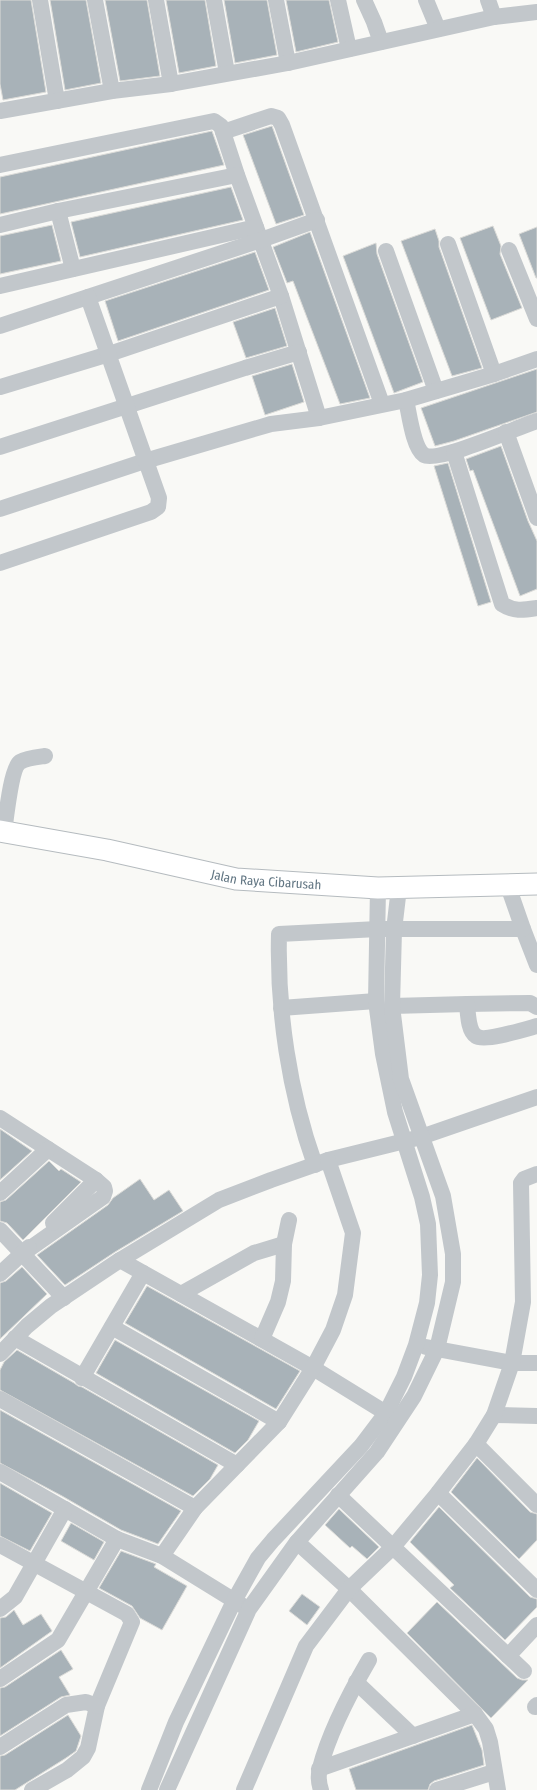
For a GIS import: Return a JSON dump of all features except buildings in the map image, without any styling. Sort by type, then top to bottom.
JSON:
[{"type":"main road","name":"Jalan Raya Cibarusah","points":[[2,832],[107,850],[236,879],[378,888],[508,886],[537,884]]},
{"type":"street","points":[[40,0],[57,101]]},
{"type":"street","points":[[95,0],[112,91]]},
{"type":"street","points":[[156,0],[171,84]]},
{"type":"street","points":[[214,0],[227,73]]},
{"type":"street","points":[[276,0],[288,63]]},
{"type":"street","points":[[338,0],[349,49]]},
{"type":"street","points":[[364,0],[374,22],[380,42]]},
{"type":"street","points":[[426,0],[438,29]]},
{"type":"street","points":[[488,0],[494,17]]},
{"type":"street","points":[[0,110],[112,91],[171,84],[288,63],[494,17],[537,12]]},
{"type":"street","points":[[223,132],[271,116],[278,118],[282,125],[317,220],[382,404]]},
{"type":"street","points":[[0,165],[214,121],[221,126],[237,175],[281,296],[319,418]]},
{"type":"street","points":[[0,225],[58,211],[237,175]]},
{"type":"street","points":[[58,211],[73,269]]},
{"type":"street","points":[[0,286],[73,269],[258,234],[317,220]]},
{"type":"street","points":[[0,326],[88,297],[258,234]]},
{"type":"street","points":[[448,244],[494,374]]},
{"type":"street","points":[[509,250],[537,319]]},
{"type":"street","points":[[386,251],[436,392]]},
{"type":"street","points":[[0,387],[109,354],[281,296]]},
{"type":"street","points":[[0,563],[155,509],[159,503],[127,406],[88,297]]},
{"type":"street","points":[[0,448],[245,368],[299,352]]},
{"type":"street","points":[[0,509],[145,461],[271,424],[319,418],[406,400],[494,374],[537,359]]},
{"type":"street","points":[[406,400],[417,446],[423,454],[430,457],[454,452],[537,420]]},
{"type":"street","points":[[506,432],[537,518]]},
{"type":"street","points":[[454,452],[502,604],[509,609],[517,611],[537,608]]},
{"type":"street","points":[[2,832],[16,766],[23,760],[45,756]]},
{"type":"street","points":[[508,886],[537,965]]},
{"type":"street","points":[[167,1790],[249,1609],[297,1542],[377,1452],[414,1396],[437,1349],[453,1282],[453,1254],[444,1196],[421,1137],[401,1079],[392,1006],[386,930],[378,888]]},
{"type":"street","points":[[149,1790],[176,1722],[234,1601],[258,1558],[361,1446],[386,1413],[404,1377],[416,1345],[427,1303],[430,1275],[428,1224],[422,1197],[395,1112],[376,1001],[386,930],[399,888]]},
{"type":"street","points":[[162,1556],[195,1508],[279,1422],[313,1368],[333,1330],[345,1295],[353,1233],[321,1163],[304,1134],[290,1069],[281,1008],[278,967],[279,934],[386,930],[523,929]]},
{"type":"street","points":[[281,1008],[376,1001]]},
{"type":"street","points":[[392,1006],[530,1003],[537,1007]]},
{"type":"street","points":[[467,1004],[470,1027],[474,1035],[478,1038],[491,1037],[537,1026]]},
{"type":"street","points":[[0,1354],[37,1318],[64,1298],[120,1260],[219,1200],[270,1180],[321,1163],[421,1137],[537,1097]]},
{"type":"street","points":[[0,1118],[96,1180],[105,1191],[103,1197],[22,1254],[0,1274]]},
{"type":"street","points":[[0,1193],[48,1149]]},
{"type":"street","points":[[244,1790],[306,1646],[350,1589],[393,1547],[438,1493],[476,1444],[494,1415],[512,1363],[530,1302],[521,1183],[524,1178],[537,1174]]},
{"type":"street","points":[[262,1339],[278,1302],[283,1281],[284,1244],[289,1220]]},
{"type":"street","points":[[0,1230],[64,1298]]},
{"type":"street","points":[[181,1294],[254,1253],[284,1244]]},
{"type":"street","points":[[120,1260],[313,1368],[386,1413]]},
{"type":"street","points":[[82,1378],[143,1273]]},
{"type":"street","points":[[112,1328],[279,1422]]},
{"type":"street","points":[[15,1338],[82,1378],[237,1465]]},
{"type":"street","points":[[416,1345],[512,1363],[537,1363]]},
{"type":"street","points":[[0,1399],[195,1508]]},
{"type":"street","points":[[494,1415],[537,1416]]},
{"type":"street","points":[[476,1444],[537,1505]]},
{"type":"street","points":[[0,1472],[117,1539],[162,1556],[249,1609]]},
{"type":"street","points":[[438,1493],[537,1590]]},
{"type":"street","points":[[338,1495],[524,1671]]},
{"type":"street","points":[[0,1609],[15,1597],[65,1509]]},
{"type":"street","points":[[0,1679],[58,1640],[117,1539]]},
{"type":"street","points":[[297,1542],[350,1589],[475,1714],[486,1729],[498,1790]]},
{"type":"street","points":[[0,1545],[34,1565],[126,1614],[132,1622],[97,1706],[88,1748],[83,1757],[67,1770],[32,1790]]},
{"type":"street","points":[[508,1656],[537,1625]]},
{"type":"street","points":[[320,1790],[320,1770],[336,1724],[356,1682],[369,1660]]},
{"type":"street","points":[[356,1682],[413,1736]]},
{"type":"street","points":[[0,1747],[66,1705],[86,1702],[97,1706]]},
{"type":"street","points":[[320,1770],[475,1714]]},
{"type":"street","points":[[438,1790],[494,1772]]}]
